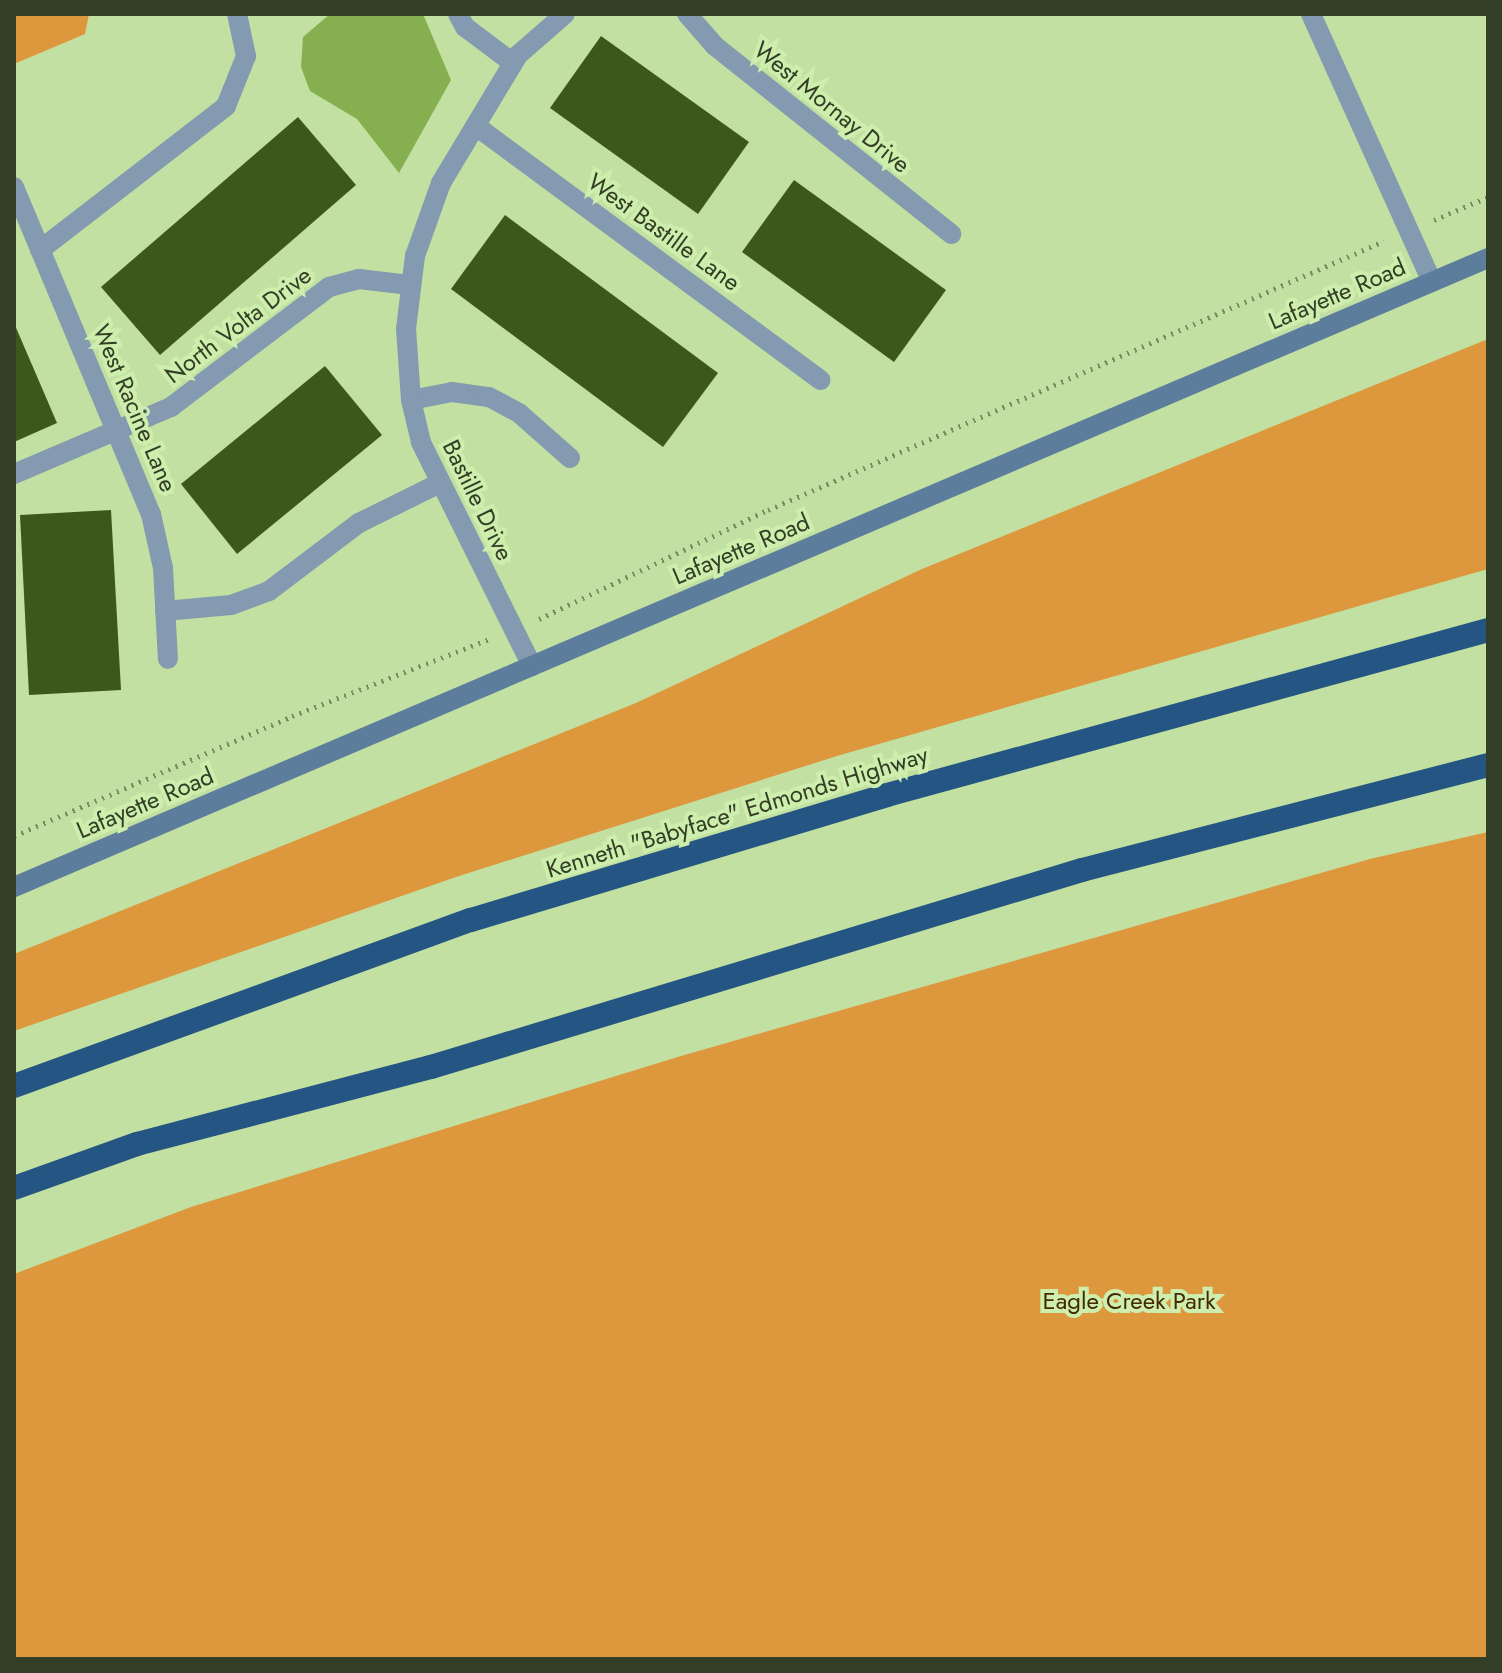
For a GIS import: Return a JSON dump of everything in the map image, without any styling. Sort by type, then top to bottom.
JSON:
[{"type":"highway","name":"Kenneth \"Babyface\" Edmonds Highway","points":[[14,1086],[471,920],[902,790],[1488,630]]},
{"type":"highway","points":[[14,1188],[137,1144],[431,1067],[1082,870],[1488,765]]},
{"type":"main road","name":"Lafayette Road","points":[[14,887],[1488,258]]},
{"type":"street","points":[[40,250],[226,106],[246,56],[237,14]]},
{"type":"street","points":[[458,14],[465,27],[513,63]]},
{"type":"street","name":"Bastille Drive","points":[[532,666],[438,484],[411,400],[405,342],[418,242],[441,183],[513,63],[533,37],[565,14]]},
{"type":"street","points":[[1311,14],[1432,282]]},
{"type":"street","name":"West Mornay Drive","points":[[694,16],[715,46],[951,234]]},
{"type":"street","name":"West Bastille Lane","points":[[476,126],[821,380]]},
{"type":"street","name":"West Racine Lane","points":[[14,187],[118,431],[159,541],[168,659]]},
{"type":"street","name":"North Volta Drive","points":[[14,474],[171,407],[329,287],[359,279],[410,285]]},
{"type":"street","points":[[411,400],[452,392],[489,397],[519,413],[570,458]]},
{"type":"street","points":[[165,611],[231,605],[269,591],[359,523],[438,484]]},
{"type":"path","points":[[1449,213],[1488,197]]},
{"type":"path","points":[[556,611],[768,510],[1359,251]]},
{"type":"path","points":[[14,836],[448,656]]},
{"type":"green space","points":[[14,14],[89,14],[85,34],[14,64]]},
{"type":"green space","points":[[1488,339],[1488,569],[837,756],[456,877],[14,1031],[14,954],[636,703],[922,569]]},
{"type":"green space","name":"Eagle Creek Park","points":[[1488,832],[1488,1659],[14,1659],[14,1274],[191,1207],[681,1056],[1370,859]]},
{"type":"shaded area","points":[[330,14],[423,14],[451,80],[399,173],[357,119],[310,91],[301,67],[303,37]]},
{"type":"building","points":[[601,36],[749,142],[698,214],[550,108]]},
{"type":"building","points":[[298,117],[356,185],[160,355],[101,287]]},
{"type":"building","points":[[794,180],[946,290],[894,362],[742,252]]},
{"type":"building","points":[[505,215],[718,373],[663,447],[451,289]]},
{"type":"building","points":[[14,323],[57,423],[14,442]]},
{"type":"building","points":[[325,366],[382,435],[237,554],[181,484]]},
{"type":"building","points":[[111,510],[121,690],[29,695],[20,515]]}]
